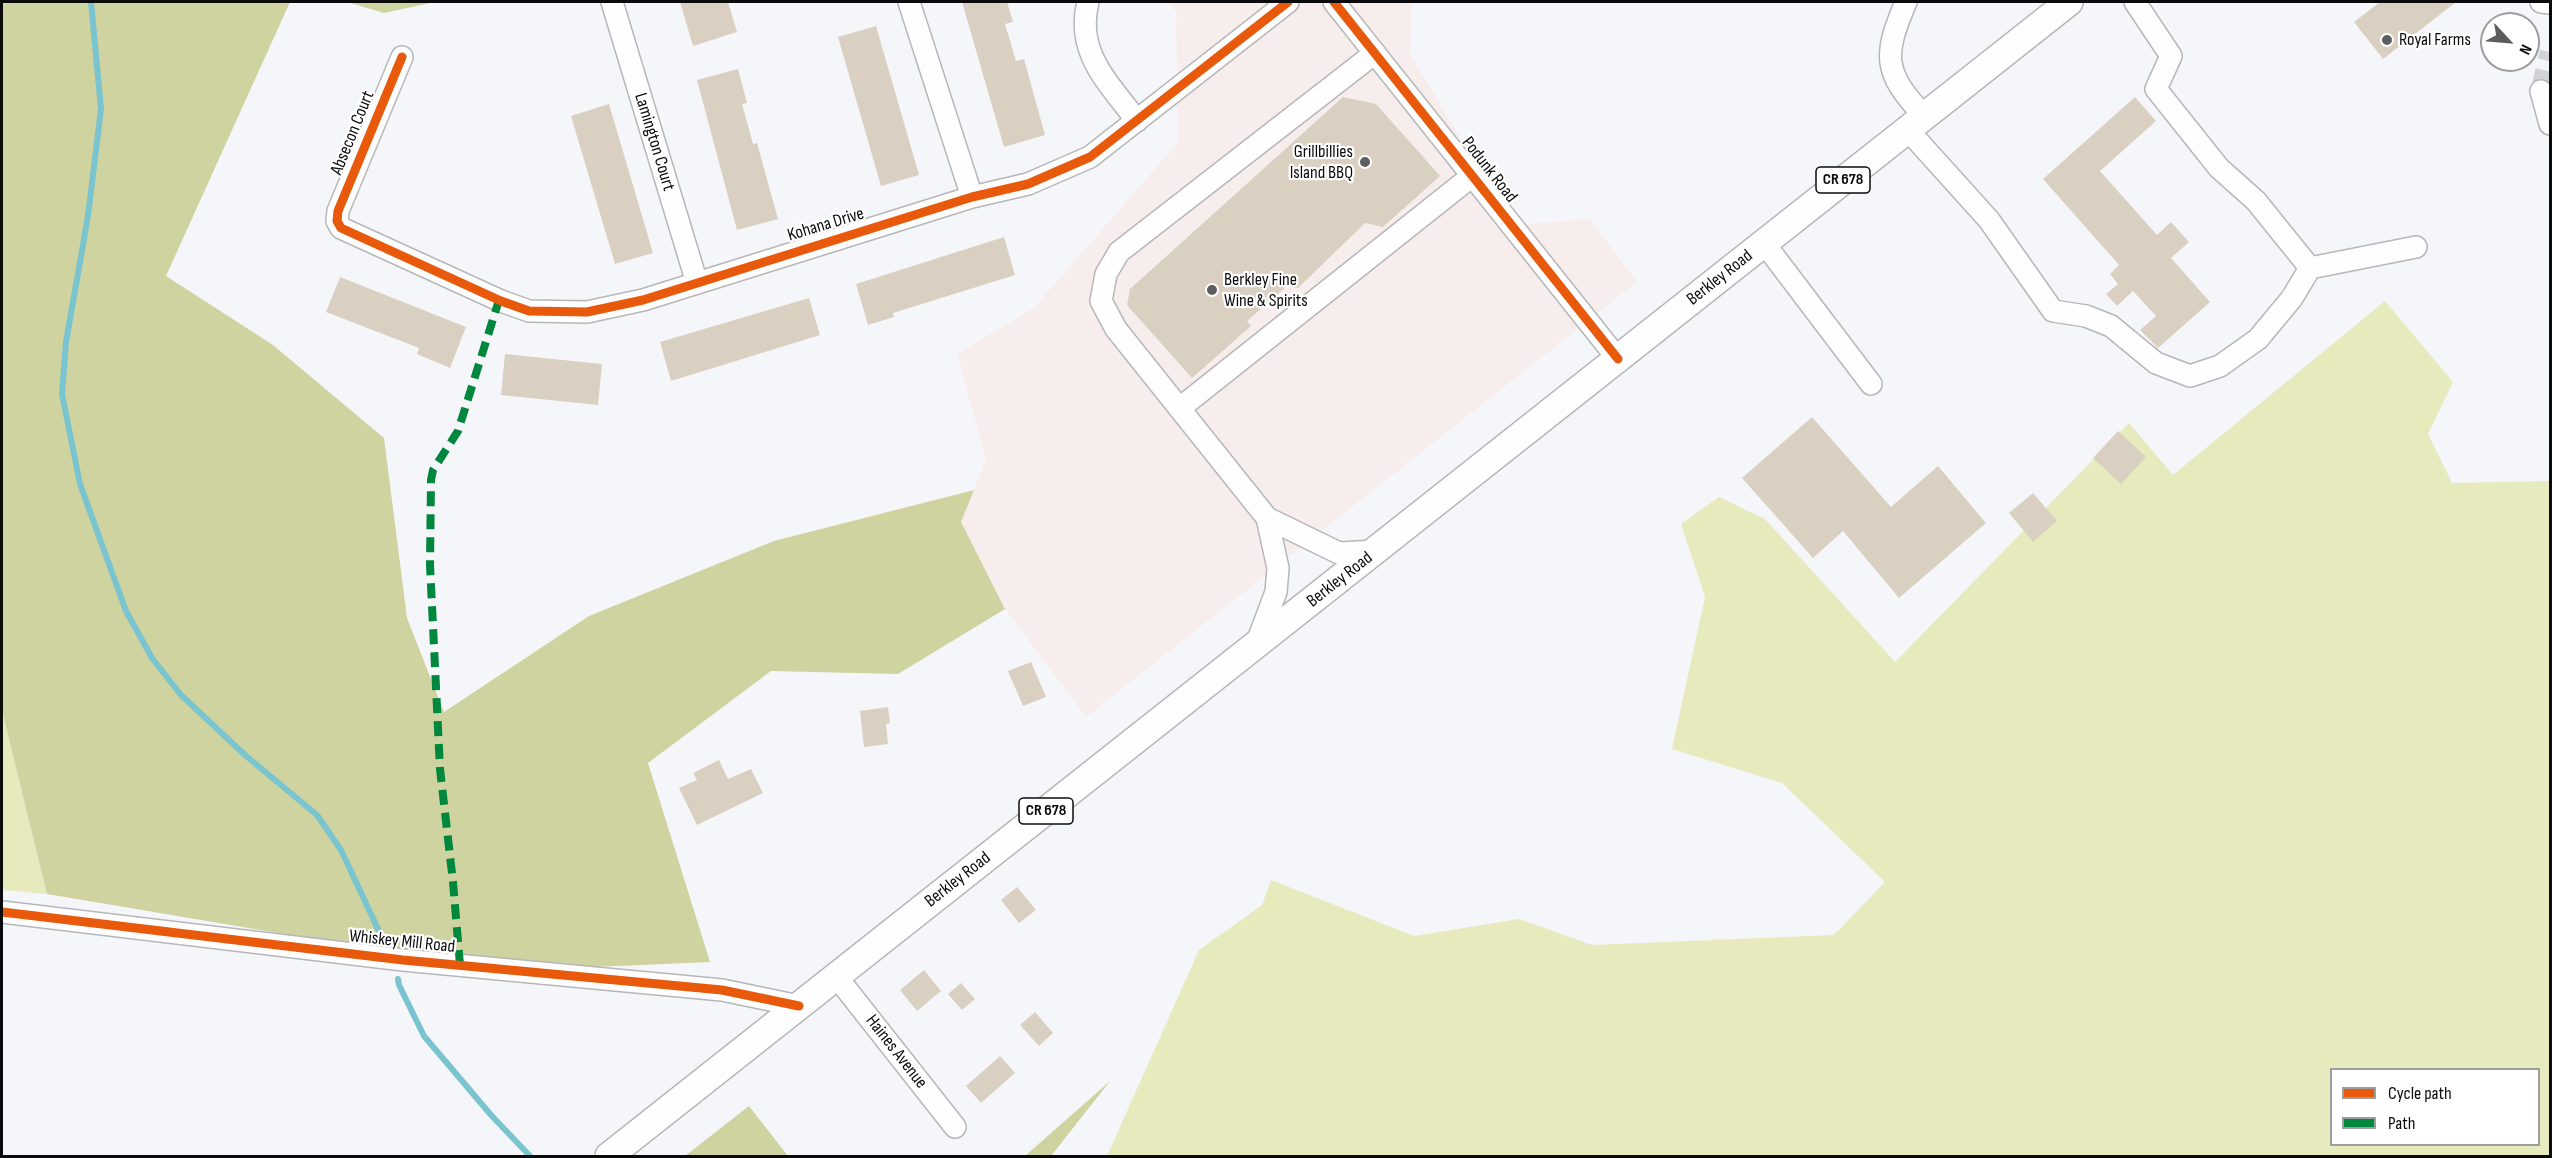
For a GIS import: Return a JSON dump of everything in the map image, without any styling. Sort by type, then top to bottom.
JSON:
[{"type":"main road","name":"Berkley Road","points":[[609,1156],[2069,2]]},
{"type":"street","name":"Lamington Court","points":[[612,2],[697,283]]},
{"type":"street","points":[[909,2],[972,197]]},
{"type":"street","points":[[1088,2],[1084,26],[1086,44],[1092,59],[1137,121]]},
{"type":"street","name":"Kohana Drive","points":[[337,221],[341,228],[501,301],[529,311],[588,312],[643,300],[972,197],[1028,184],[1090,157],[1288,2]]},
{"type":"street","name":"Podunk Road","points":[[1334,2],[1618,359]]},
{"type":"street","points":[[1906,2],[1891,46],[1891,70],[1915,122],[1989,220],[2053,311],[2086,316],[2111,326],[2156,363],[2190,376],[2220,366],[2258,339],[2292,298],[2310,268],[2416,247]]},
{"type":"street","points":[[2135,2],[2171,56],[2156,89],[2219,168],[2256,201],[2310,268]]},
{"type":"street","points":[[2541,2],[2550,3]]},
{"type":"street","points":[[1375,53],[1119,252],[1106,274],[1101,301],[1116,329],[1267,518],[1339,553],[1376,551]]},
{"type":"street","name":"Absecon Court","points":[[337,221],[338,211],[402,57]]},
{"type":"street","points":[[2541,91],[2550,124]]},
{"type":"street","points":[[1180,408],[1236,366],[1472,176]]},
{"type":"street","points":[[1764,243],[1871,384]]},
{"type":"street","points":[[1256,646],[1276,592],[1278,568],[1267,518]]},
{"type":"street","name":"Whiskey Mill Road","points":[[2,912],[403,960],[722,990],[799,1006]]},
{"type":"street","name":"Haines Avenue","points":[[836,976],[956,1127]]},
{"type":"shaded area","points":[[1168,2],[1412,2],[1410,54],[1513,225],[1590,219],[1637,282],[1086,717],[1005,609],[960,522],[986,459],[957,354],[1034,308],[1178,142],[1176,12]]},
{"type":"green space","points":[[2,2],[290,2],[166,276],[273,345],[384,438],[407,618],[444,712],[589,616],[774,541],[974,490],[961,522],[1005,609],[898,674],[771,671],[648,763],[710,962],[503,971],[47,894],[2,711]]},
{"type":"green space","points":[[347,2],[435,2],[384,13]]},
{"type":"green space","points":[[2385,301],[2453,382],[2428,434],[2452,483],[2550,481],[2550,1156],[1107,1156],[1199,950],[1262,905],[1271,880],[1414,936],[1519,919],[1592,945],[1834,935],[1885,882],[1782,783],[1672,749],[1705,597],[1681,524],[1719,497],[1765,519],[1895,662],[2129,423],[2173,475]]},
{"type":"green space","points":[[2,711],[47,894],[2,890]]},
{"type":"green space","points":[[1110,1081],[1051,1156],[1025,1156]]},
{"type":"green space","points":[[749,1106],[788,1156],[685,1156]]},
{"type":"building","points":[[680,2],[728,2],[737,32],[693,46]]},
{"type":"building","points":[[962,2],[1007,2],[1013,22],[1005,24],[1016,61],[1024,59],[1045,135],[1004,147]]},
{"type":"building","name":"Royal Farms","points":[[2380,2],[2456,2],[2383,59],[2354,22]]},
{"type":"building","points":[[876,26],[919,175],[881,186],[838,37]]},
{"type":"building","points":[[738,69],[747,103],[742,104],[753,144],[757,143],[778,219],[737,230],[697,80]]},
{"type":"building","points":[[1343,97],[1376,104],[1440,176],[1383,227],[1365,223],[1298,288],[1287,286],[1247,321],[1251,326],[1192,378],[1127,305],[1130,289]]},
{"type":"building","points":[[2135,97],[2156,121],[2100,171],[2157,235],[2171,222],[2189,242],[2171,258],[2210,302],[2158,348],[2140,330],[2156,316],[2133,291],[2117,306],[2106,294],[2118,284],[2110,274],[2119,265],[2043,179]]},
{"type":"building","points":[[609,104],[653,253],[615,264],[571,116]]},
{"type":"building","points":[[1004,237],[1015,275],[893,313],[894,317],[868,325],[856,284]]},
{"type":"building","points":[[340,277],[466,327],[450,368],[417,354],[419,348],[326,312]]},
{"type":"building","points":[[809,298],[820,335],[671,381],[660,342]]},
{"type":"building","points":[[505,354],[602,364],[598,405],[501,395]]},
{"type":"building","points":[[1812,417],[1891,507],[1938,466],[1986,523],[1899,598],[1843,531],[1813,558],[1742,478]]},
{"type":"building","points":[[2118,431],[2146,457],[2121,484],[2093,458]]},
{"type":"building","points":[[2033,493],[2057,521],[2033,542],[2009,513]]},
{"type":"building","points":[[1031,662],[1046,697],[1023,706],[1008,671]]},
{"type":"building","points":[[888,707],[890,723],[886,724],[888,744],[864,747],[860,711]]},
{"type":"building","points":[[719,760],[728,779],[751,769],[763,793],[697,825],[679,788],[697,780],[693,773]]},
{"type":"building","points":[[1017,887],[1036,910],[1019,923],[1001,900]]},
{"type":"building","points":[[924,970],[941,991],[917,1011],[900,990]]},
{"type":"building","points":[[961,983],[975,999],[962,1010],[948,994]]},
{"type":"building","points":[[1035,1012],[1053,1033],[1039,1046],[1020,1025]]},
{"type":"building","points":[[1000,1056],[1015,1073],[981,1103],[966,1086]]},
{"type":"waterway","points":[[91,2],[101,109],[88,216],[66,342],[62,394],[80,484],[126,611],[152,658],[181,695],[245,755],[317,815],[341,850],[378,929]]},
{"type":"waterway","points":[[398,979],[424,1036],[491,1115],[530,1156]]},
{"type":"tunnel","points":[[2541,91],[2550,52]]},
{"type":"marked path","points":[[460,965],[440,769],[430,565],[431,480],[433,470],[458,431],[499,300]]},
{"type":"cycle path","points":[[402,57],[338,211],[337,221],[341,228],[501,301],[529,311],[587,312],[643,300],[972,197],[1028,184],[1090,157],[1288,2]]},
{"type":"cycle path","points":[[1334,2],[1618,359]]},
{"type":"cycle path","points":[[2,912],[403,960],[722,990],[799,1006]]},
{"type":"place","name":"Royal Farms","points":[[2387,40]]},
{"type":"place","name":"Grillbillies Island BBQ","points":[[1365,162]]},
{"type":"place","name":"Berkley Fine Wine & Spirits","points":[[1212,290]]}]
